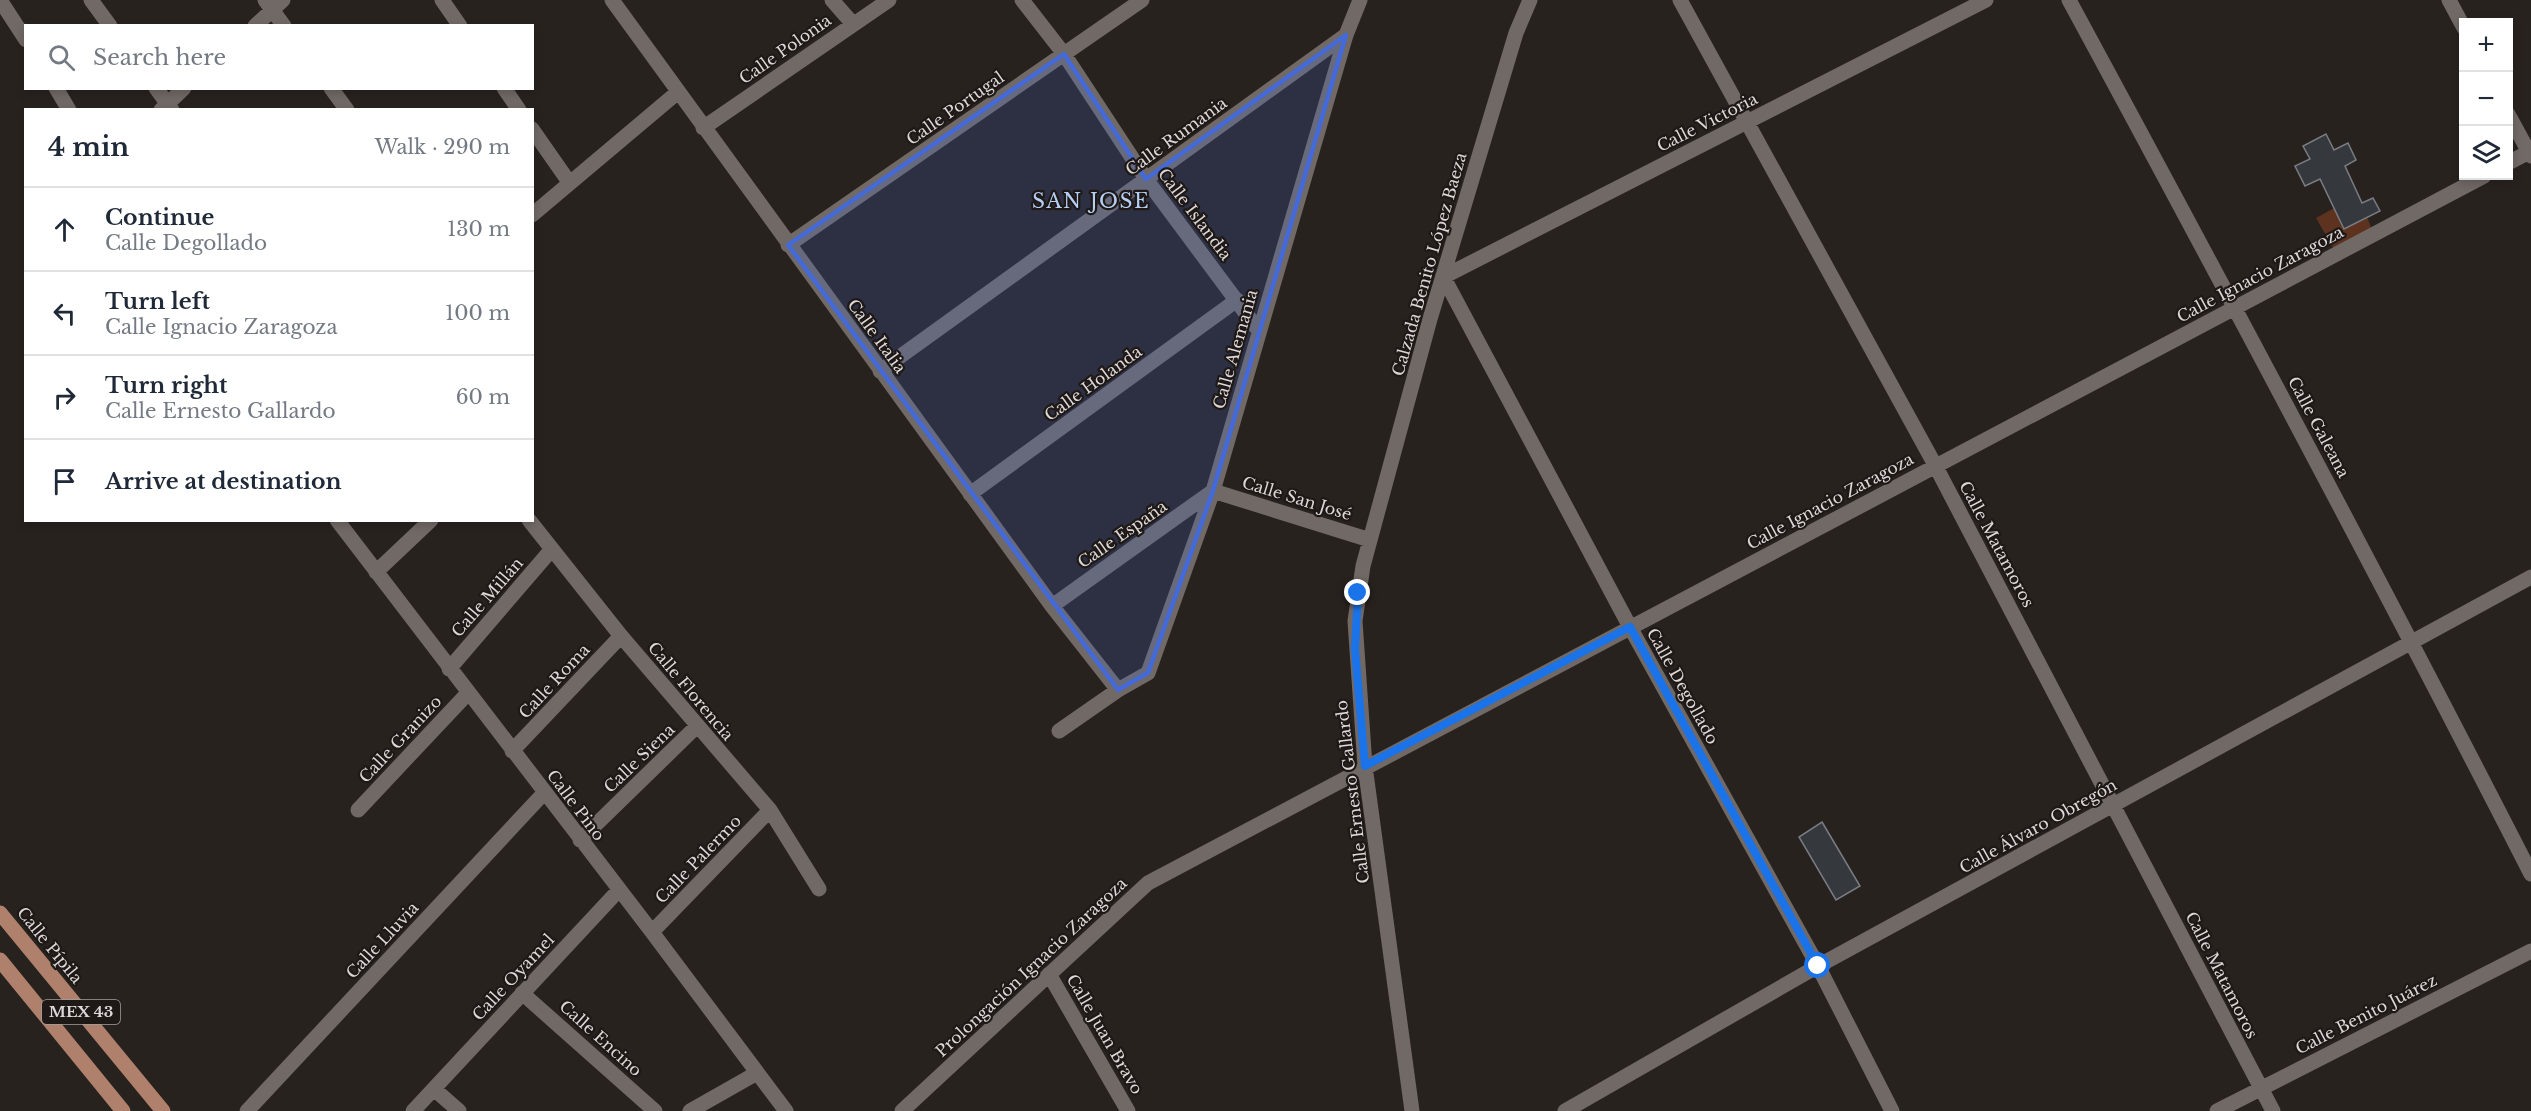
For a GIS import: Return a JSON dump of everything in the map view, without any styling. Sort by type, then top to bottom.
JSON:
[{"type":"main road","name":"Calle Pípila","points":[[0,913],[163,1111]]},
{"type":"main road","name":"MEX 43","points":[[0,960],[123,1111]]},
{"type":"street","points":[[0,0],[24,37]]},
{"type":"street","points":[[91,0],[109,24]]},
{"type":"street","points":[[442,0],[459,24]]},
{"type":"street","name":"Calle Italia","points":[[612,0],[1052,606],[1118,690]]},
{"type":"street","points":[[832,0],[853,24]]},
{"type":"street","name":"Calle Polonia","points":[[703,128],[889,0]]},
{"type":"street","name":"Calle Islandia","points":[[1022,0],[1064,54],[1146,179],[1259,331]]},
{"type":"street","name":"Calle Portugal","points":[[788,245],[1142,0]]},
{"type":"street","name":"Calle Alemania","points":[[1059,731],[1118,690],[1148,673],[1213,491],[1346,35],[1360,0]]},
{"type":"street","name":"Calzada Benito López Baeza","points":[[1370,540],[1430,319],[1516,33],[1530,0]]},
{"type":"street","name":"Calle Matamoros","points":[[1680,0],[1935,465],[2273,1111]]},
{"type":"street","name":"Calle Victoria","points":[[1444,277],[1986,0]]},
{"type":"street","name":"Calle Galeana","points":[[2068,0],[2235,307],[2412,641],[2531,874]]},
{"type":"street","points":[[2449,0],[2459,20]]},
{"type":"street","points":[[257,24],[274,3],[283,24]]},
{"type":"street","name":"Calle Rumania","points":[[880,371],[1346,35]]},
{"type":"street","points":[[57,90],[68,108]]},
{"type":"street","points":[[157,90],[166,108],[182,90]]},
{"type":"street","points":[[332,90],[346,108]]},
{"type":"street","points":[[505,90],[518,108]]},
{"type":"street","points":[[534,213],[678,92]]},
{"type":"street","points":[[2513,123],[2530,153],[2513,161]]},
{"type":"street","points":[[534,132],[569,182]]},
{"type":"street","name":"Calle Ignacio Zaragoza","points":[[1193,859],[2476,180]]},
{"type":"street","name":"Calle Degollado","points":[[1444,277],[1630,627],[1818,966],[1892,1111]]},
{"type":"street","name":"Calle Holanda","points":[[970,494],[1237,300]]},
{"type":"street","name":"Calle San José","points":[[1213,491],[1370,540]]},
{"type":"street","name":"Calle España","points":[[1052,606],[1213,491]]},
{"type":"street","name":"Calle Pino","points":[[338,522],[786,1111]]},
{"type":"street","points":[[376,572],[430,522]]},
{"type":"street","name":"Calle Florencia","points":[[531,522],[621,636],[770,810],[819,889]]},
{"type":"street","name":"Calle Ernesto Gallardo","points":[[1370,540],[1361,575],[1355,621],[1365,766],[1412,1111]]},
{"type":"street","name":"Calle Millán","points":[[449,669],[552,549]]},
{"type":"street","name":"Calle Álvaro Obregón","points":[[1565,1111],[1818,966],[2531,577]]},
{"type":"street","name":"Calle Roma","points":[[512,751],[621,636]]},
{"type":"street","name":"Calle Granizo","points":[[358,810],[468,693]]},
{"type":"street","name":"Calle Siena","points":[[580,840],[697,726]]},
{"type":"street","name":"Calle Lluvia","points":[[247,1111],[544,794]]},
{"type":"street","name":"Calle Palermo","points":[[652,932],[770,810]]},
{"type":"street","name":"Prolongación Ignacio Zaragoza","points":[[902,1111],[1148,883],[1193,859]]},
{"type":"street","name":"Calle Oyamel","points":[[413,1111],[618,891]]},
{"type":"street","name":"Calle Benito Juárez","points":[[2217,1111],[2531,951]]},
{"type":"street","name":"Calle Juan Bravo","points":[[1049,974],[1128,1111]]},
{"type":"street","name":"Calle Encino","points":[[522,993],[655,1111]]},
{"type":"street","points":[[690,1111],[757,1073]]},
{"type":"street","points":[[434,1089],[459,1111]]},
{"type":"highlighted area","points":[[1346,35],[1213,491],[1148,673],[1118,690],[788,245],[1064,54],[1146,179]]},
{"type":"shaded area","points":[[2358,195],[2373,232],[2334,249],[2316,218]]},
{"type":"building","points":[[2326,134],[2334,150],[2348,143],[2356,160],[2345,166],[2362,203],[2373,198],[2380,211],[2344,229],[2320,179],[2305,186],[2295,166],[2310,159],[2303,146]]},
{"type":"building","points":[[1822,822],[1860,886],[1836,900],[1799,837]]},
{"type":"district","name":"SAN JOSE","points":[[1091,201]]},
{"type":"route","points":[[1358,593],[1355,649],[1365,766],[1630,627],[1818,966]]}]
